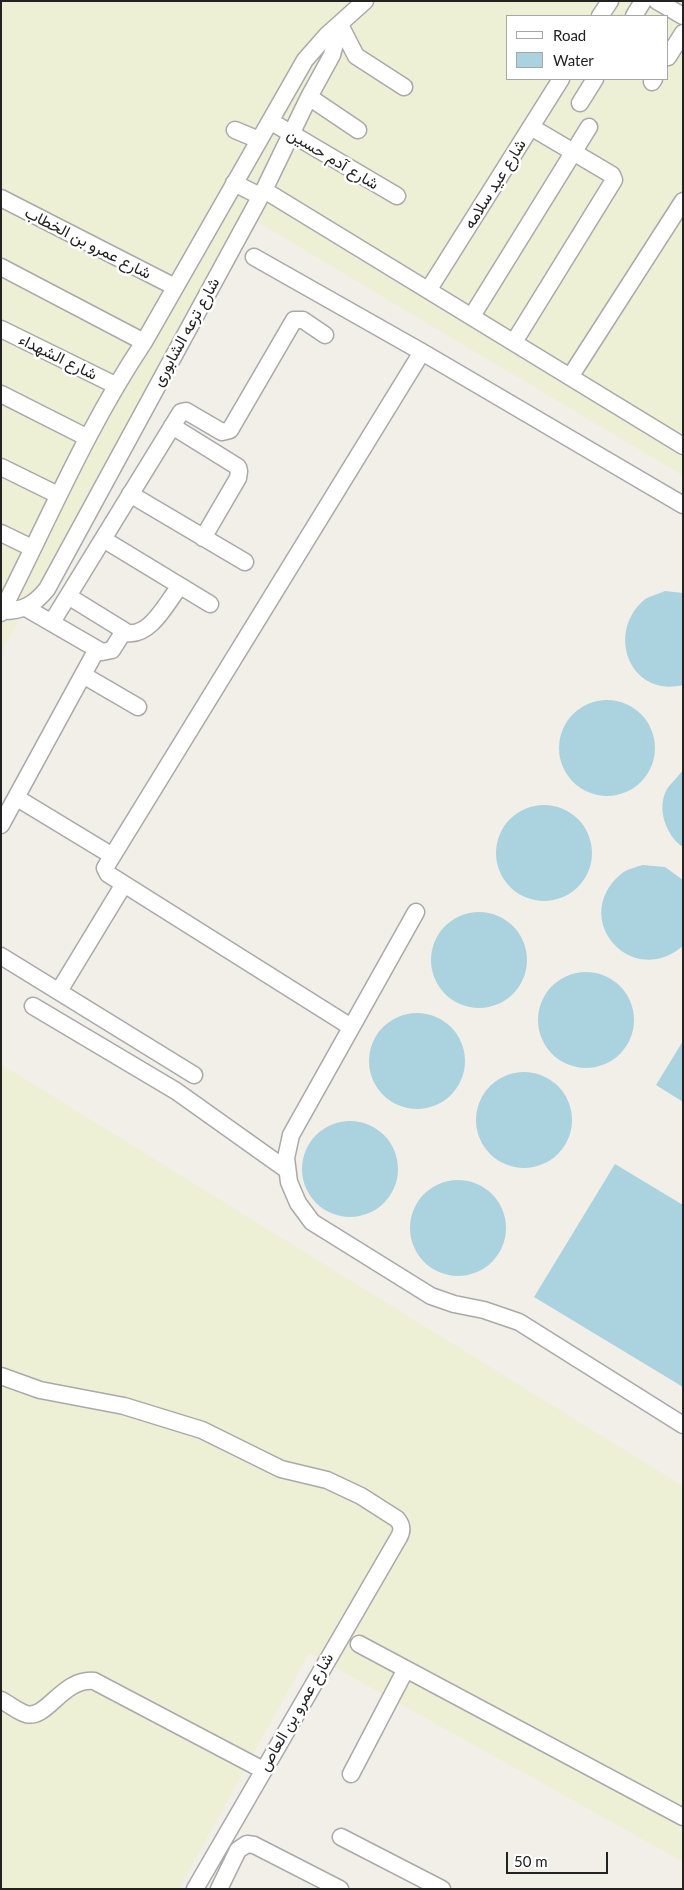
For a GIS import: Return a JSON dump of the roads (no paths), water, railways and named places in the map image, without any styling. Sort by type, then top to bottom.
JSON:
[{"type":"street","name":"شارع ترعه الشابورى","points":[[340,25],[332,55],[309,97],[262,193],[46,589],[39,599],[26,608],[3,603],[86,438],[115,385],[144,342],[270,121],[315,47],[365,1]]},
{"type":"street","points":[[601,15],[610,1]]},
{"type":"street","points":[[635,15],[643,1]]},
{"type":"street","points":[[657,1],[683,16]]},
{"type":"street","points":[[340,25],[356,56],[404,87]]},
{"type":"street","points":[[669,55],[683,33]]},
{"type":"street","name":"شارع عيد سلامه","points":[[429,290],[560,80]]},
{"type":"street","points":[[580,103],[594,80]]},
{"type":"street","points":[[309,97],[358,130]]},
{"type":"street","name":"شارع آدم حسين","points":[[270,121],[397,196]]},
{"type":"street","points":[[514,342],[614,180],[612,175],[531,127]]},
{"type":"street","points":[[472,316],[589,127]]},
{"type":"street","points":[[235,130],[259,140]]},
{"type":"street","points":[[234,183],[262,193],[429,290],[683,446]]},
{"type":"street","name":"شارع عمرو بن الخطاب","points":[[1,198],[175,287]]},
{"type":"street","points":[[570,377],[683,201]]},
{"type":"street","points":[[254,257],[422,352],[683,505]]},
{"type":"street","points":[[1,267],[144,342]]},
{"type":"street","points":[[52,622],[183,410],[222,432],[230,430],[294,320],[303,320],[325,335]]},
{"type":"street","name":"شارع الشهداء","points":[[1,329],[115,385]]},
{"type":"street","points":[[352,1027],[124,884],[106,872],[106,865],[422,352]]},
{"type":"street","points":[[1,394],[86,438]]},
{"type":"street","points":[[172,426],[238,467],[238,478],[203,538]]},
{"type":"street","points":[[1,467],[58,496]]},
{"type":"street","points":[[130,494],[245,562]]},
{"type":"street","points":[[1,533],[32,548]]},
{"type":"street","points":[[103,539],[210,604]]},
{"type":"street","points":[[68,596],[124,631],[134,634],[147,629],[180,586]]},
{"type":"street","points":[[26,608],[96,649],[107,652],[112,650],[124,631]]},
{"type":"street","points":[[1,825],[96,649]]},
{"type":"street","points":[[83,675],[138,707]]},
{"type":"street","points":[[21,791],[111,855]]},
{"type":"street","points":[[59,991],[124,884]]},
{"type":"street","points":[[416,912],[291,1135],[287,1170],[293,1193],[312,1222],[431,1296],[454,1304],[484,1310],[519,1322],[683,1425]]},
{"type":"street","points":[[1,956],[194,1075]]},
{"type":"street","points":[[33,1006],[176,1092],[287,1170]]},
{"type":"street","name":"شارع عمرو بن العاص","points":[[1,1376],[40,1390],[124,1406],[202,1430],[281,1469],[315,1476],[361,1496],[397,1519],[401,1524],[402,1532],[195,1889]]},
{"type":"street","points":[[359,1644],[683,1817]]},
{"type":"street","points":[[351,1774],[406,1669]]},
{"type":"street","points":[[1,1700],[26,1714],[34,1714],[44,1710],[73,1684],[85,1681],[94,1682],[263,1770]]},
{"type":"street","points":[[341,1837],[442,1889]]},
{"type":"street","points":[[219,1889],[238,1850],[247,1844],[254,1845],[340,1889]]},
{"type":"water","points":[[665,591],[683,593],[683,685],[665,686],[649,682],[638,673],[629,660],[625,645],[626,629],[632,614],[644,600]]},
{"type":"water","points":[[607,700],[625,704],[641,714],[651,730],[655,748],[651,766],[641,782],[625,792],[607,796],[589,792],[573,782],[563,766],[559,748],[563,730],[573,714],[589,704]]},
{"type":"water","points":[[683,770],[683,847],[672,836],[664,821],[662,805],[667,789]]},
{"type":"water","points":[[544,805],[562,809],[578,819],[588,835],[592,853],[588,871],[578,887],[562,897],[544,901],[526,897],[510,887],[500,871],[496,853],[500,835],[510,819],[526,809]]},
{"type":"water","points":[[643,865],[665,867],[683,880],[683,946],[663,957],[644,959],[627,954],[613,943],[604,928],[601,910],[607,892],[623,872]]},
{"type":"water","points":[[479,912],[497,916],[513,926],[523,942],[527,960],[523,978],[513,994],[497,1004],[479,1008],[461,1004],[445,994],[435,978],[431,960],[435,942],[445,926],[461,916]]},
{"type":"water","points":[[586,972],[604,976],[620,986],[630,1002],[634,1020],[630,1038],[620,1054],[604,1064],[586,1068],[568,1064],[552,1054],[542,1038],[538,1020],[542,1002],[552,986],[568,976]]},
{"type":"water","points":[[417,1013],[435,1017],[451,1027],[461,1043],[465,1061],[461,1079],[451,1095],[435,1105],[417,1109],[399,1105],[383,1095],[373,1079],[369,1061],[373,1043],[383,1027],[399,1017]]},
{"type":"water","points":[[683,1041],[683,1102],[656,1085]]},
{"type":"water","points":[[524,1072],[542,1076],[558,1086],[568,1102],[572,1120],[568,1138],[558,1154],[542,1164],[524,1168],[506,1164],[490,1154],[480,1138],[476,1120],[480,1102],[490,1086],[506,1076]]},
{"type":"water","points":[[350,1121],[368,1125],[384,1135],[394,1151],[398,1169],[394,1187],[384,1203],[368,1213],[350,1217],[332,1213],[316,1203],[306,1187],[302,1169],[306,1151],[316,1135],[332,1125]]},
{"type":"water","points":[[615,1164],[683,1205],[683,1387],[534,1297]]},
{"type":"water","points":[[458,1180],[476,1184],[492,1194],[502,1210],[506,1228],[502,1246],[492,1262],[476,1272],[458,1276],[440,1272],[424,1262],[414,1246],[410,1228],[414,1210],[424,1194],[440,1184]]}]
